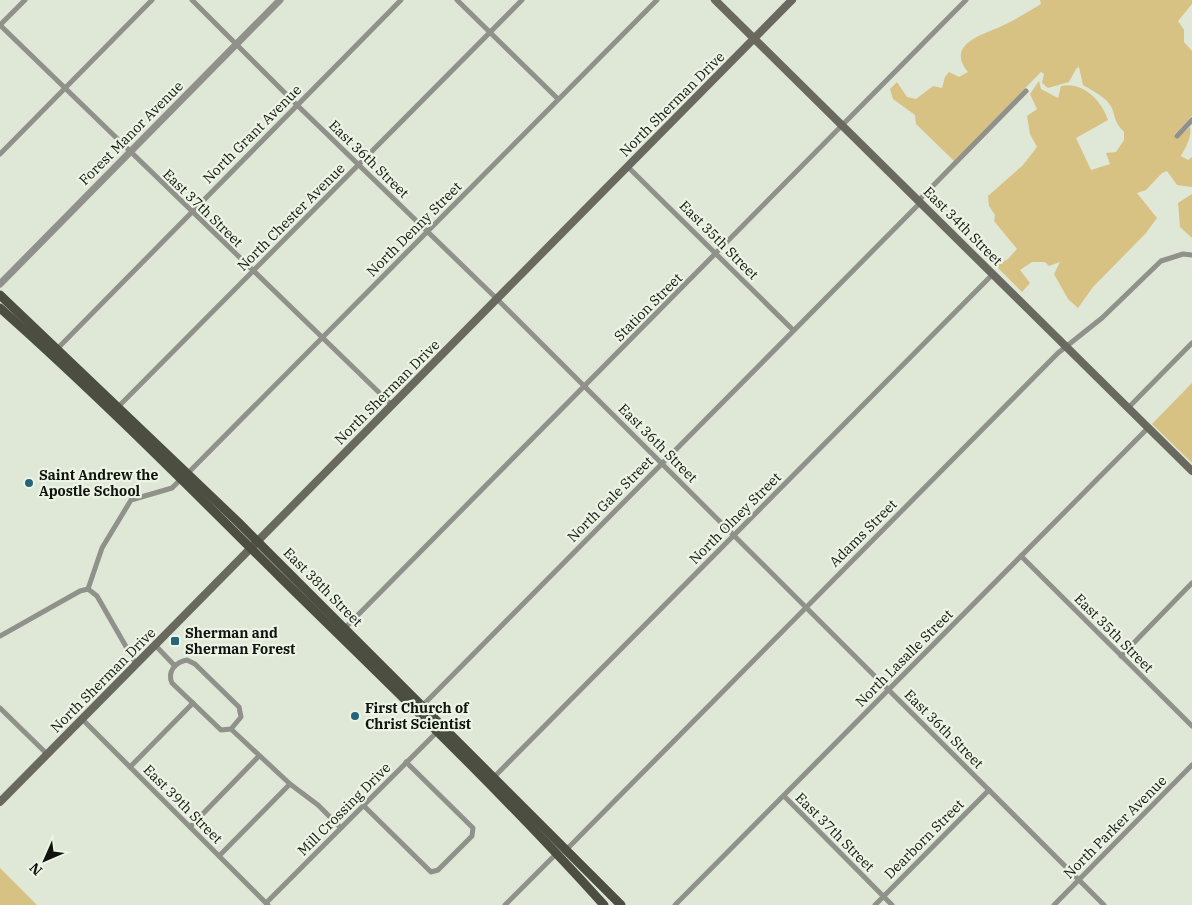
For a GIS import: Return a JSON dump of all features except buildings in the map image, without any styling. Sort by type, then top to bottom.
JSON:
[{"type":"main road","name":"East 34th Street","points":[[715,0],[1192,471]]},
{"type":"main road","name":"North Sherman Drive","points":[[0,802],[792,0]]},
{"type":"main road","name":"East 38th Street","points":[[0,295],[118,407],[184,476]]},
{"type":"main road","name":"East 38th Street","points":[[0,308],[184,476],[560,852],[621,905]]},
{"type":"main road","name":"East 38th Street","points":[[254,544],[345,628],[493,778],[560,852],[604,905]]},
{"type":"street","points":[[0,25],[25,0]]},
{"type":"street","points":[[0,154],[152,0]]},
{"type":"street","name":"East 36th Street","points":[[192,0],[235,45],[498,299],[1104,905]]},
{"type":"street","name":"Forest Manor Avenue","points":[[0,284],[280,0]]},
{"type":"street","name":"North Grant Avenue","points":[[56,349],[401,0]]},
{"type":"street","points":[[457,0],[558,99]]},
{"type":"street","name":"North Chester Avenue","points":[[118,407],[522,0]]},
{"type":"street","name":"North Denny Street","points":[[88,589],[102,548],[131,500],[172,488],[656,0]]},
{"type":"street","name":"Station Street","points":[[345,628],[966,0]]},
{"type":"street","name":"East 37th Street","points":[[0,25],[392,405]]},
{"type":"street","name":"North Gale Street","points":[[422,706],[920,201],[1026,90]]},
{"type":"street","points":[[1177,136],[1192,120]]},
{"type":"street","name":"East 35th Street","points":[[628,167],[793,330]]},
{"type":"street","name":"Adams Street","points":[[505,905],[807,607],[1066,346],[1102,318],[1160,261],[1184,254],[1192,255]]},
{"type":"street","name":"North Olney Street","points":[[493,778],[993,274]]},
{"type":"street","points":[[1128,408],[1192,343]]},
{"type":"street","name":"North Lasalle Street","points":[[675,905],[1148,428]]},
{"type":"street","name":"East 35th Street","points":[[1021,556],[1192,726]]},
{"type":"street","points":[[1120,656],[1192,583]]},
{"type":"street","points":[[0,636],[80,591],[88,589],[97,596],[136,664]]},
{"type":"street","points":[[155,645],[175,666]]},
{"type":"street","points":[[182,661],[191,661],[239,707],[241,717],[231,729],[221,730],[172,683],[170,672],[175,666],[182,661]]},
{"type":"street","points":[[130,767],[193,703]]},
{"type":"street","points":[[0,708],[47,754]]},
{"type":"street","name":"East 39th Street","points":[[82,719],[267,904]]},
{"type":"street","points":[[231,729],[290,784],[318,805],[341,828]]},
{"type":"street","name":"Mill Crossing Drive","points":[[267,904],[438,731]]},
{"type":"street","points":[[190,827],[259,756]]},
{"type":"street","points":[[363,805],[433,872],[438,870],[472,836],[473,828],[406,762]]},
{"type":"street","name":"North Parker Avenue","points":[[1054,905],[1192,765]]},
{"type":"street","points":[[219,856],[290,784]]},
{"type":"street","name":"Dearborn Street","points":[[875,905],[989,790]]},
{"type":"street","name":"East 37th Street","points":[[784,796],[892,905]]},
{"type":"shaded area","points":[[1040,0],[1192,0],[1192,4],[1178,21],[1184,30],[1184,42],[1192,51],[1192,116],[1174,135],[1177,138],[1190,127],[1187,146],[1181,156],[1188,160],[1192,157],[1192,187],[1177,185],[1167,171],[1162,173],[1146,190],[1137,193],[1157,218],[1146,233],[1093,287],[1078,308],[1068,299],[1054,274],[1060,262],[1049,266],[1045,262],[1032,262],[1020,270],[1030,283],[1022,292],[996,266],[1008,259],[1017,249],[994,221],[995,215],[989,206],[988,196],[1023,165],[1037,147],[1030,134],[1027,116],[1037,109],[1030,94],[1039,81],[1041,89],[1058,98],[1061,86],[1069,85],[1084,90],[1096,100],[1108,120],[1076,138],[1091,170],[1110,164],[1106,153],[1116,152],[1124,140],[1124,132],[1108,103],[1101,96],[1083,85],[1079,67],[1069,82],[1048,88],[1042,83],[1044,74],[1041,72],[954,161],[916,124],[915,115],[893,99],[890,89],[897,82],[907,97],[916,99],[933,86],[942,88],[945,77],[949,72],[959,77],[968,72],[962,62],[961,54],[964,47],[970,41],[1023,15],[1041,4]]},
{"type":"shaded area","points":[[1192,194],[1192,238],[1180,227],[1178,203]]},
{"type":"shaded area","points":[[1192,383],[1192,463],[1152,424]]},
{"type":"shaded area","points":[[0,868],[37,905],[0,905]]},
{"type":"place","name":"Saint Andrew the Apostle School","points":[[29,483]]},
{"type":"place","name":"Sherman and Sherman Forest","points":[[175,641]]},
{"type":"place","name":"First Church of Christ Scientist","points":[[355,716]]}]
